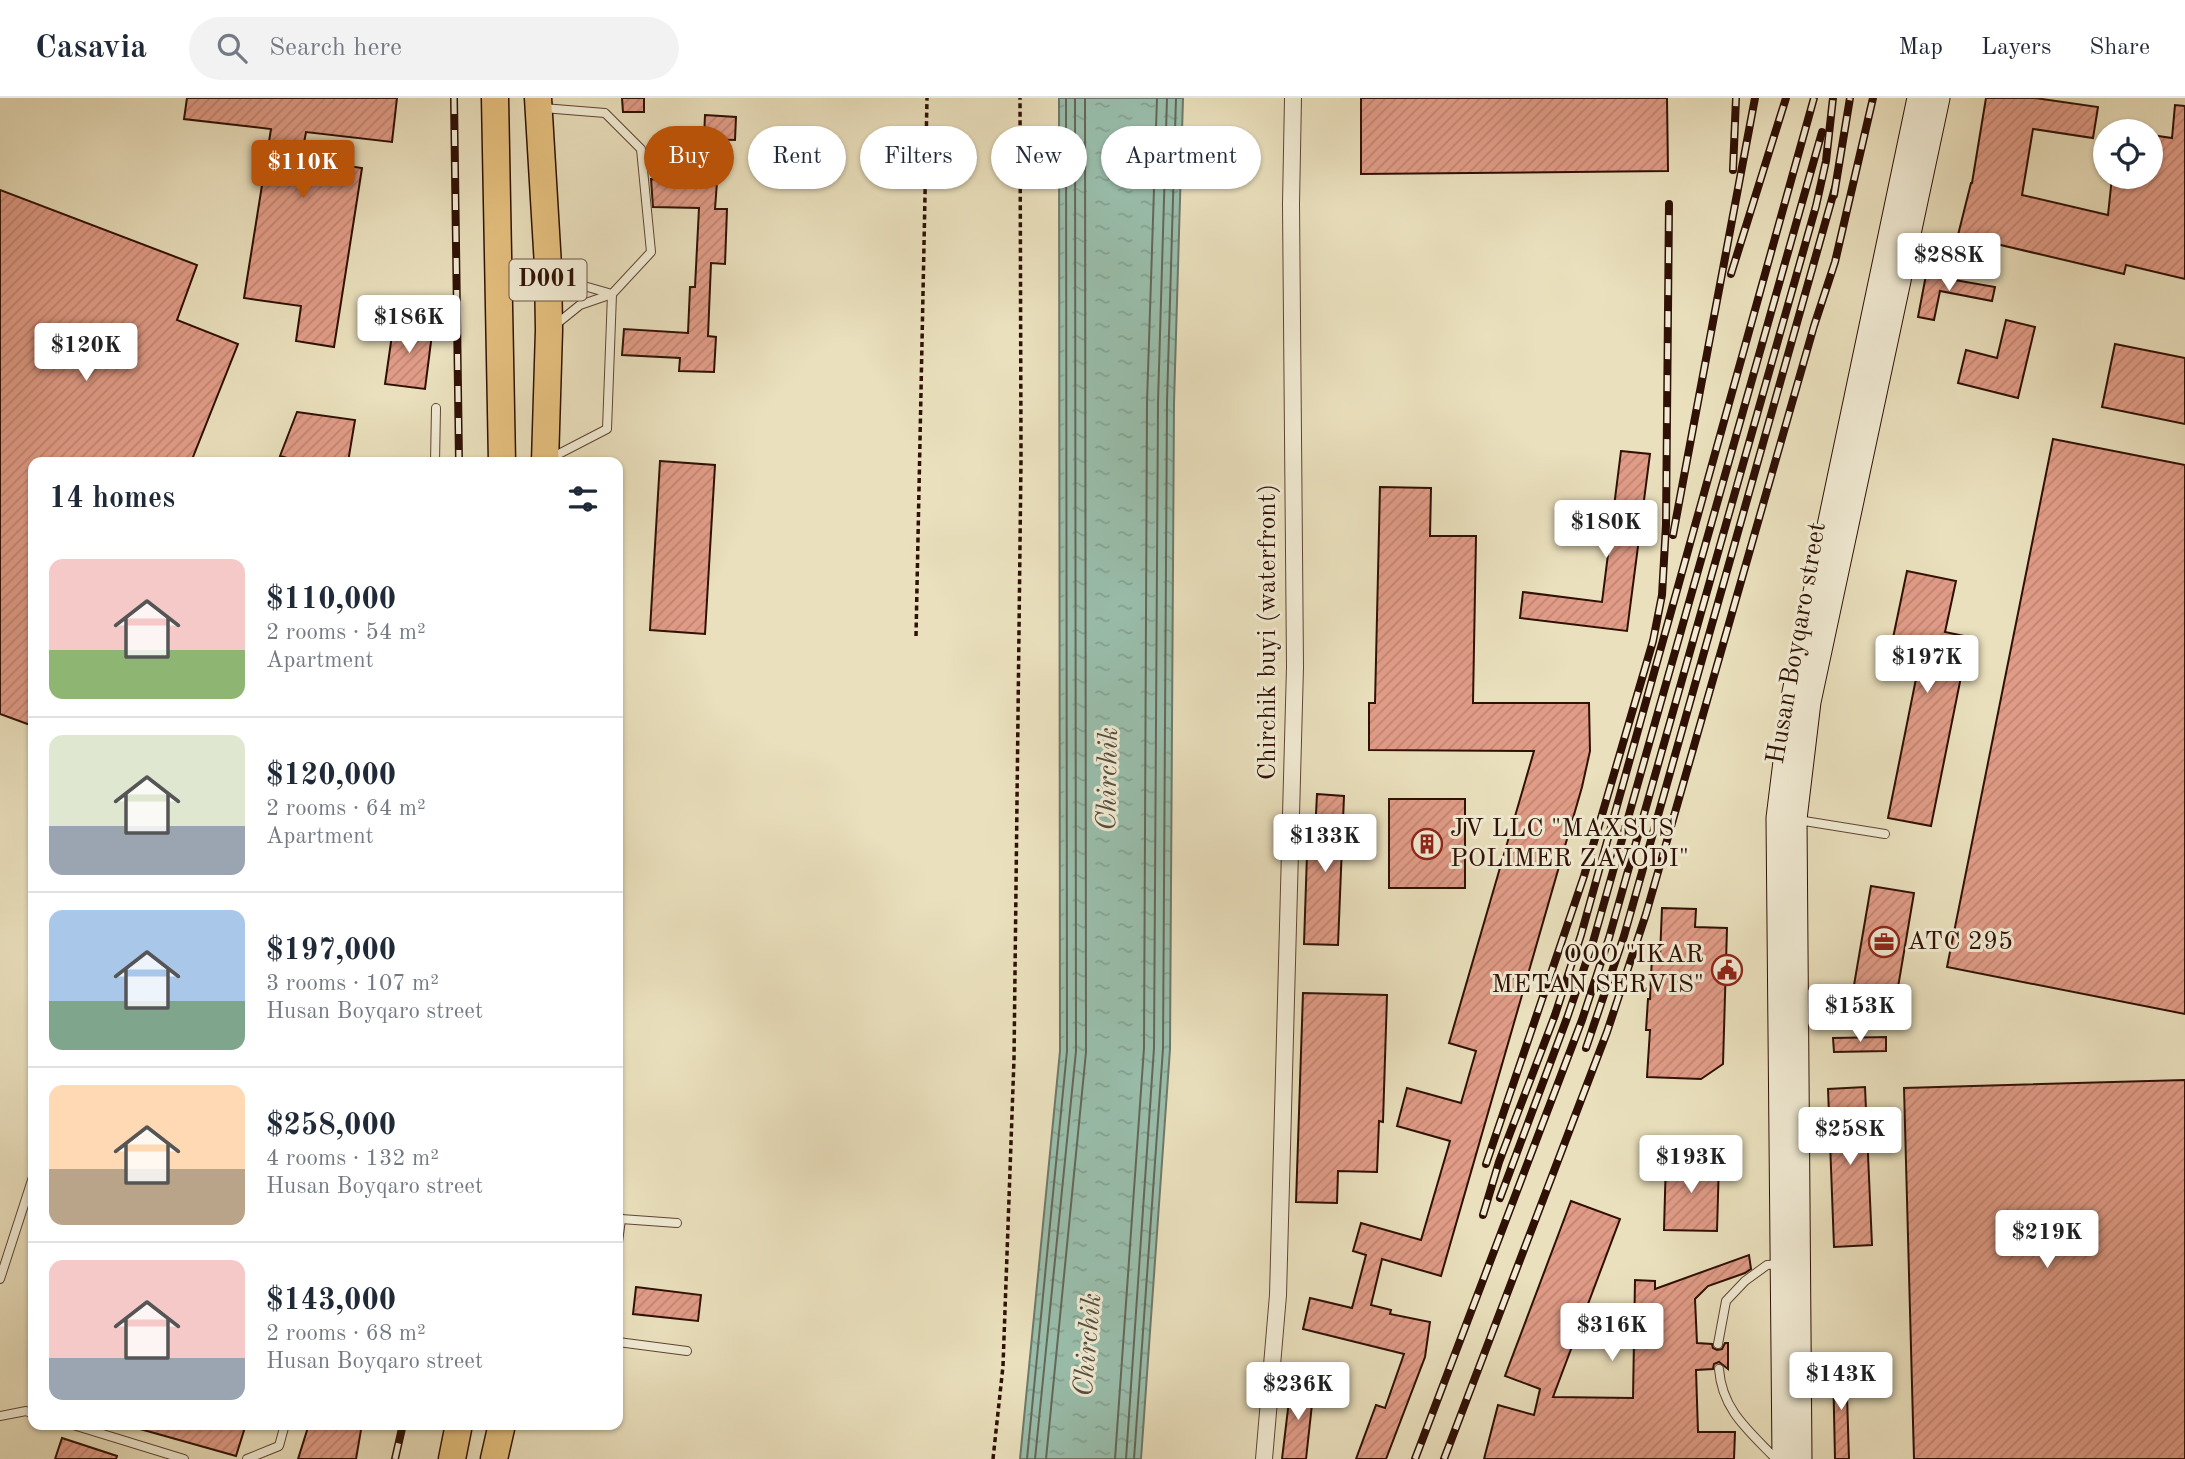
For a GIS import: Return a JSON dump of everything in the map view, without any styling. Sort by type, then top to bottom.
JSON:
[{"type":"highway","name":"D001","points":[[495,98],[502,457]]},
{"type":"highway","name":"D001","points":[[538,103],[548,267],[545,457]]},
{"type":"highway","points":[[453,1459],[458,1430]]},
{"type":"highway","points":[[494,1459],[501,1430]]},
{"type":"main road","name":"Husan Boyqaro street","points":[[1784,1459],[1782,1264],[1786,818],[1793,697],[1919,98]]},
{"type":"main road","name":"Husan Boyqaro street","points":[[1800,1459],[1786,818],[1938,98]]},
{"type":"street","name":"Chirchik buyi (waterfront)","points":[[1264,1459],[1278,1296],[1295,667],[1291,204],[1293,98]]},
{"type":"lane","points":[[538,103],[605,113],[641,149],[652,252],[612,294],[580,305],[549,330]]},
{"type":"lane","points":[[548,267],[577,284],[612,294]]},
{"type":"lane","points":[[554,457],[607,429],[612,294]]},
{"type":"lane","points":[[435,457],[436,408]]},
{"type":"lane","points":[[1786,818],[1885,834]]},
{"type":"lane","points":[[0,1279],[28,1192]]},
{"type":"lane","points":[[623,1217],[677,1223]]},
{"type":"lane","points":[[1718,1344],[1727,1301],[1745,1281],[1767,1265],[1782,1264]]},
{"type":"lane","points":[[623,1343],[687,1351]]},
{"type":"lane","points":[[1719,1369],[1720,1387],[1737,1419],[1776,1459]]},
{"type":"lane","points":[[0,1416],[28,1412]]},
{"type":"lane","points":[[89,1430],[184,1459]]},
{"type":"lane","points":[[247,1459],[279,1446],[283,1430]]},
{"type":"path","points":[[916,636],[927,98]]},
{"type":"path","points":[[993,1459],[1003,1366],[1014,1059],[1021,459],[1020,98]]},
{"type":"water","name":"Chirchik","points":[[1059,98],[1183,98],[1182,126],[1101,126],[1101,189],[1180,189],[1174,403],[1170,1049],[1141,1459],[1020,1459],[1060,1051],[1059,189],[1087,189],[1087,126],[1059,126]]},
{"type":"building","points":[[187,98],[397,98],[392,142],[306,132],[301,159],[362,168],[334,347],[296,341],[301,306],[244,298],[271,129],[184,119]]},
{"type":"building","points":[[622,98],[644,98],[644,112],[623,112]]},
{"type":"building","points":[[1361,98],[1667,98],[1668,171],[1361,174]]},
{"type":"building","points":[[1986,98],[2035,98],[2098,107],[2096,119],[2093,119],[2093,138],[2033,129],[2022,195],[2108,215],[2111,189],[2163,189],[2163,137],[2172,138],[2175,105],[2185,106],[2185,279],[2126,265],[2124,274],[1958,235],[1972,183]]},
{"type":"building","points":[[705,115],[736,117],[735,140],[734,126],[705,126]]},
{"type":"building","points":[[652,189],[716,189],[715,209],[727,209],[725,264],[711,263],[708,336],[716,337],[714,372],[679,371],[680,358],[622,355],[624,329],[688,333],[690,287],[695,287],[699,208],[653,207]]},
{"type":"building","points":[[0,190],[197,265],[177,320],[238,344],[193,457],[28,457],[28,724],[0,714]]},
{"type":"building","points":[[1926,275],[1995,287],[1992,301],[1940,291],[1934,320],[1918,317]]},
{"type":"building","points":[[2006,320],[2035,327],[2018,398],[1958,383],[1966,350],[1997,358]]},
{"type":"building","points":[[394,321],[433,326],[425,389],[385,384]]},
{"type":"building","points":[[2115,344],[2185,358],[2185,424],[2102,407]]},
{"type":"building","points":[[297,412],[355,420],[349,457],[280,456]]},
{"type":"building","points":[[2053,439],[2185,465],[2185,1014],[1947,967]]},
{"type":"building","points":[[1621,451],[1650,454],[1627,631],[1520,618],[1523,592],[1602,602]]},
{"type":"building","points":[[660,461],[715,465],[705,634],[650,630]]},
{"type":"building","points":[[1380,487],[1431,488],[1430,536],[1476,536],[1473,703],[1589,703],[1590,751],[1582,787],[1441,1276],[1382,1259],[1371,1305],[1391,1310],[1390,1314],[1430,1322],[1425,1357],[1386,1459],[1356,1459],[1376,1405],[1385,1408],[1404,1354],[1303,1329],[1310,1298],[1352,1308],[1366,1255],[1353,1251],[1361,1223],[1421,1240],[1450,1141],[1397,1126],[1407,1088],[1461,1103],[1476,1051],[1449,1043],[1534,751],[1369,750],[1369,703],[1375,703]]},
{"type":"building","points":[[1907,571],[1956,581],[1945,632],[1969,637],[1931,826],[1888,818],[1923,644],[1893,638]]},
{"type":"building","points":[[1317,794],[1344,796],[1338,945],[1304,944],[1307,854],[1314,854]]},
{"type":"building","name":"JV LLC \"MAXSUS POLIMER ZAVODI\"","points":[[1389,799],[1465,799],[1465,888],[1389,888]]},
{"type":"building","name":"ATC 295","points":[[1871,886],[1914,893],[1896,999],[1853,991]]},
{"type":"building","points":[[1662,908],[1696,909],[1695,927],[1727,928],[1723,1064],[1701,1079],[1647,1077],[1650,1030],[1646,1030],[1648,999],[1652,956],[1660,956]]},
{"type":"building","points":[[1303,993],[1387,995],[1383,1122],[1379,1121],[1377,1172],[1338,1171],[1337,1203],[1296,1202]]},
{"type":"building","points":[[1886,1037],[1886,1051],[1834,1052],[1833,1038]]},
{"type":"building","points":[[2185,1080],[2185,1459],[1914,1459],[1904,1088]]},
{"type":"building","points":[[1865,1087],[1872,1245],[1834,1247],[1828,1089]]},
{"type":"building","points":[[1666,1159],[1719,1161],[1717,1231],[1664,1230]]},
{"type":"building","points":[[1571,1201],[1620,1219],[1553,1397],[1633,1398],[1635,1280],[1655,1281],[1655,1289],[1749,1255],[1751,1269],[1708,1286],[1695,1299],[1697,1343],[1712,1344],[1717,1350],[1728,1343],[1728,1369],[1719,1362],[1714,1364],[1713,1369],[1696,1370],[1698,1432],[1735,1432],[1734,1459],[1484,1459],[1498,1405],[1534,1415],[1540,1389],[1505,1376]]},
{"type":"building","points":[[636,1287],[701,1295],[698,1321],[633,1314]]},
{"type":"building","points":[[1846,1364],[1849,1459],[1835,1459],[1833,1365]]},
{"type":"building","points":[[1291,1384],[1314,1386],[1306,1459],[1282,1459]]},
{"type":"building","points":[[144,1430],[244,1430],[236,1456]]},
{"type":"building","points":[[307,1430],[361,1430],[356,1459],[298,1459]]},
{"type":"building","points":[[62,1438],[117,1456],[116,1459],[55,1459]]},
{"type":"railway","points":[[454,98],[459,457]]},
{"type":"railway","points":[[1733,170],[1736,98]]},
{"type":"railway","points":[[1673,535],[1755,98]]},
{"type":"railway","points":[[1731,274],[1786,98]]},
{"type":"railway","points":[[1483,1215],[1499,1162],[1555,1015],[1581,935],[1814,98]]},
{"type":"railway","points":[[1415,1459],[1582,1020],[1609,938],[1816,206],[1826,161],[1833,98]]},
{"type":"railway","points":[[1834,195],[1850,98]]},
{"type":"railway","points":[[1444,1459],[1607,1032],[1646,914],[1814,326],[1835,262],[1873,98]]},
{"type":"railway","points":[[1500,1198],[1593,942],[1822,132]]},
{"type":"railway","points":[[1586,1048],[1624,936],[1835,188]]},
{"type":"railway","points":[[1486,1164],[1584,876],[1653,641],[1662,595],[1666,525],[1669,204]]},
{"type":"railway","points":[[395,1459],[402,1430]]},
{"type":"place","name":"JV LLC \"MAXSUS POLIMER ZAVODI\"","points":[[1427,844]]},
{"type":"place","name":"ATC 295","points":[[1884,942]]},
{"type":"place","name":"OOO \"IKAR METAN SERVIS\"","points":[[1727,970]]}]
